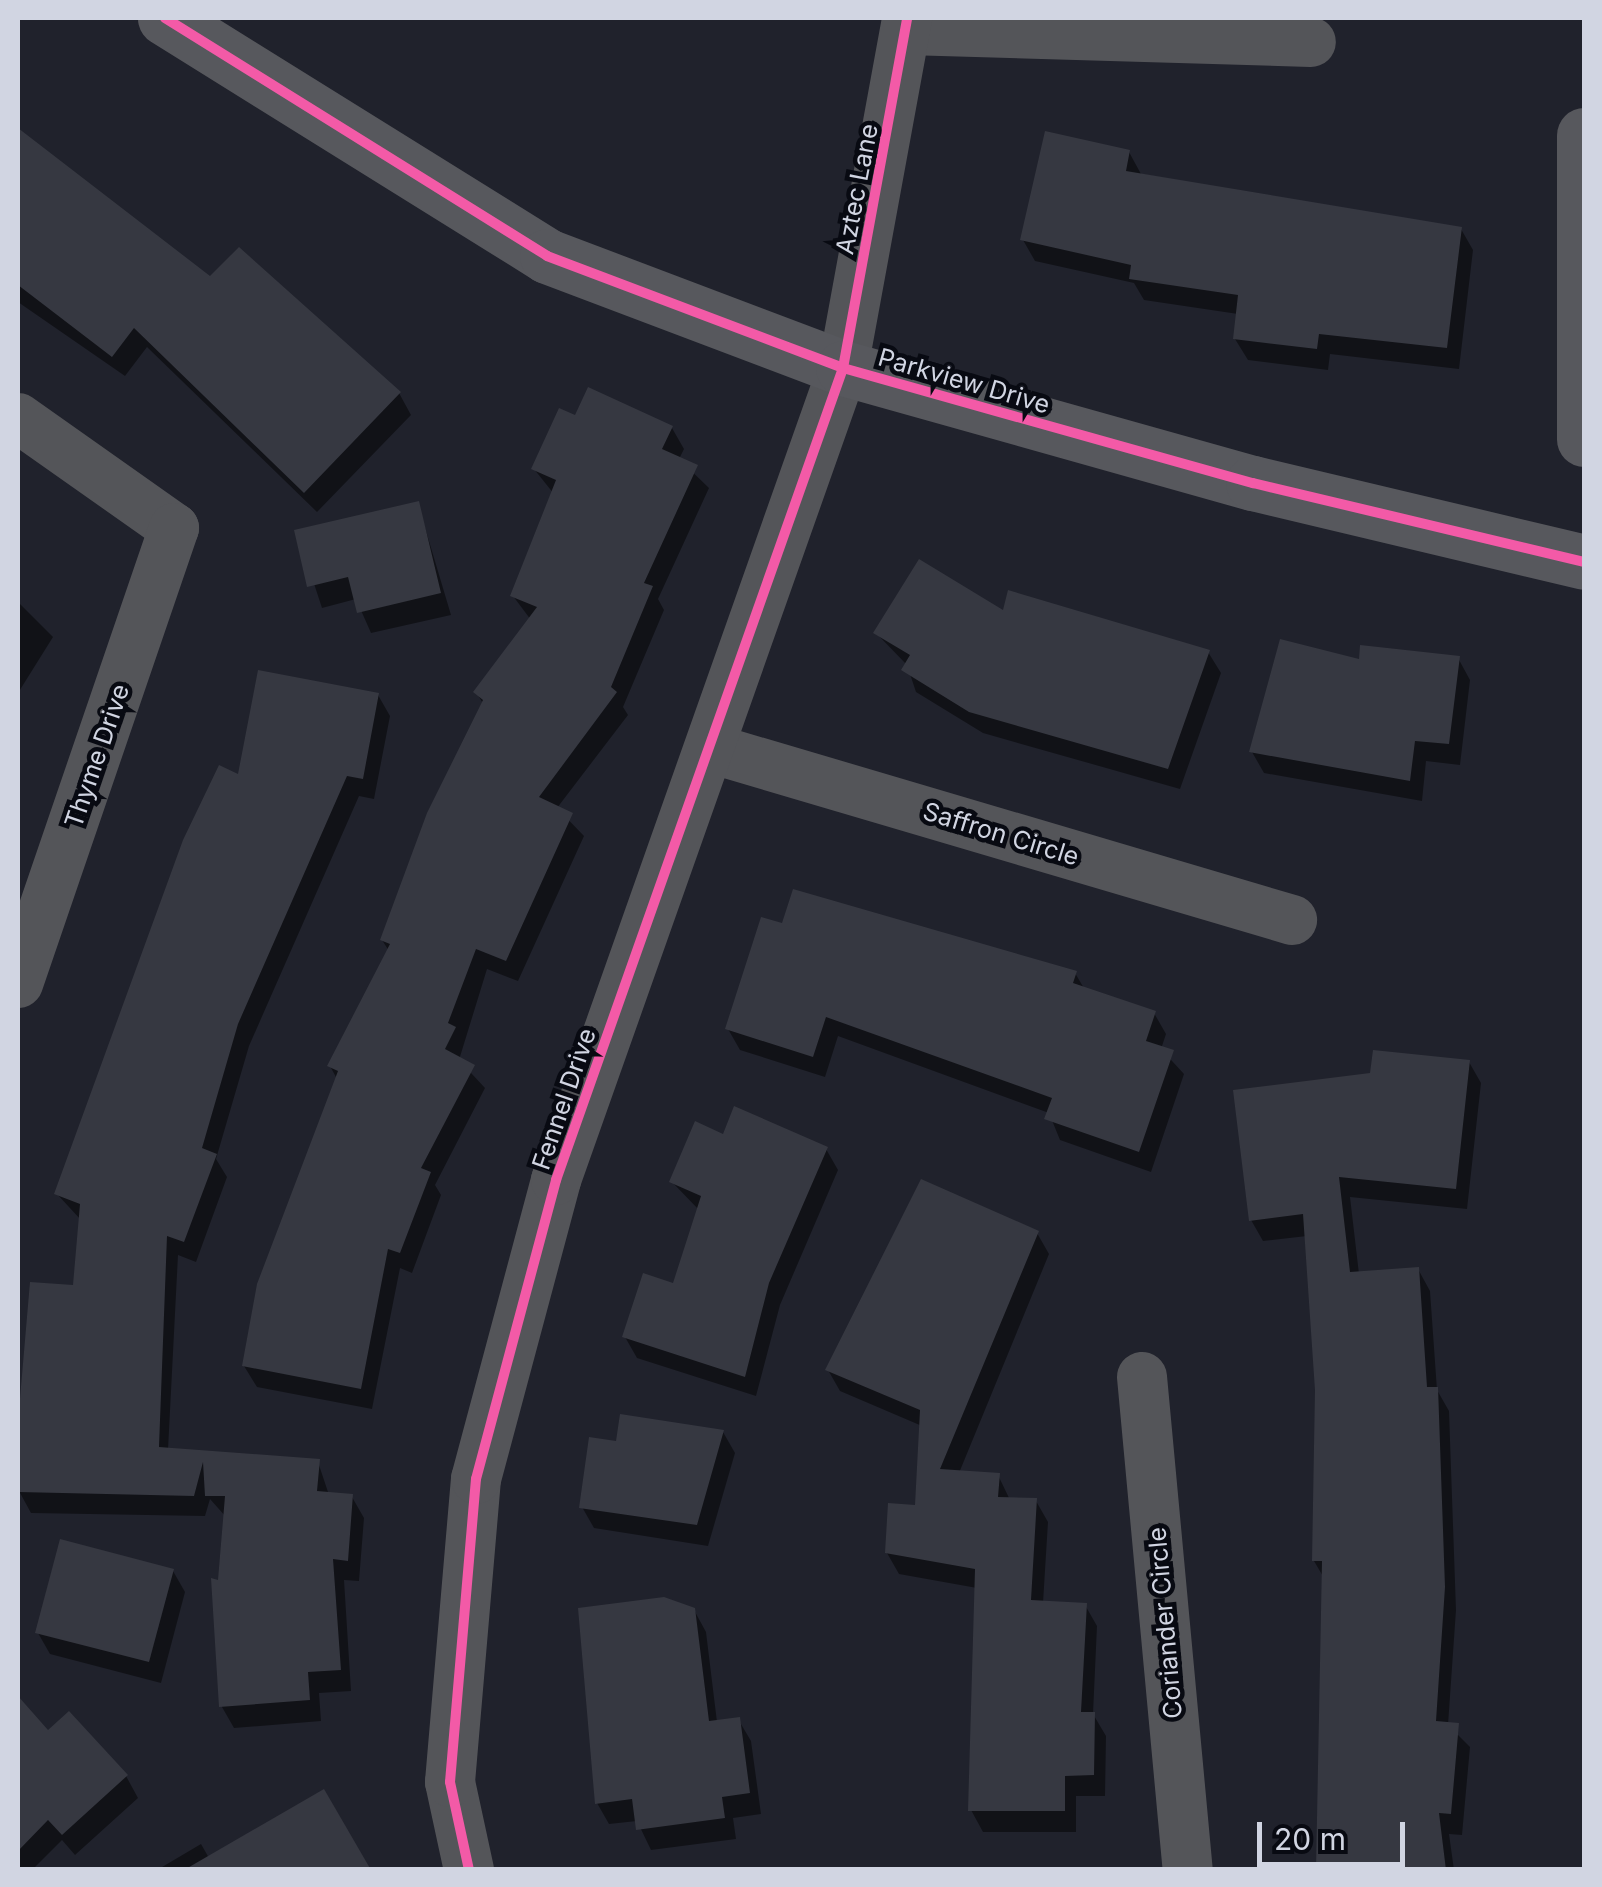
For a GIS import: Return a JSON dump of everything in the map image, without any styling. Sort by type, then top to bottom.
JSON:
[{"type":"street","name":"Parkview Drive","points":[[165,18],[546,256],[844,368],[1252,483],[1584,562]]},
{"type":"street","name":"Aztec Lane","points":[[844,368],[907,24]]},
{"type":"street","points":[[907,24],[1311,42]]},
{"type":"street","points":[[1584,135],[1584,439]]},
{"type":"street","name":"Fennel Drive","points":[[469,1870],[450,1782],[476,1479],[556,1180],[844,368]]},
{"type":"street","name":"Thyme Drive","points":[[18,418],[174,528],[18,983]]},
{"type":"street","name":"Saffron Circle","points":[[710,748],[1292,920]]},
{"type":"street","name":"Coriander Circle","points":[[1142,1377],[1188,1870]]},
{"type":"building","points":[[18,128],[210,276],[239,247],[401,392],[304,493],[134,328],[112,357],[18,285]]},
{"type":"building","points":[[1045,131],[1130,150],[1126,171],[1462,227],[1447,348],[1319,334],[1317,349],[1233,339],[1238,295],[1129,279],[1131,265],[1020,240]]},
{"type":"building","points":[[588,387],[673,426],[662,449],[698,465],[644,583],[653,586],[611,687],[617,692],[539,797],[573,813],[506,961],[476,949],[448,1023],[456,1027],[445,1049],[475,1065],[421,1168],[431,1172],[400,1253],[388,1249],[361,1389],[242,1366],[257,1284],[338,1071],[327,1066],[390,944],[380,940],[427,813],[483,700],[473,692],[537,607],[510,596],[556,480],[531,469],[559,408],[575,415]]},
{"type":"building","points":[[419,501],[441,593],[357,613],[348,577],[307,587],[294,530]]},
{"type":"building","points":[[919,559],[1003,610],[1008,590],[1210,650],[1168,769],[969,712],[901,670],[910,655],[873,633]]},
{"type":"building","points":[[1280,639],[1359,659],[1360,645],[1460,656],[1449,744],[1415,741],[1410,781],[1249,752]]},
{"type":"building","points":[[258,670],[379,693],[363,779],[347,776],[238,1024],[202,1148],[217,1154],[184,1242],[167,1236],[159,1447],[320,1459],[317,1491],[353,1494],[348,1561],[333,1559],[341,1670],[308,1672],[310,1700],[219,1707],[211,1578],[218,1580],[225,1496],[205,1496],[203,1462],[194,1496],[18,1492],[19,1410],[30,1282],[73,1285],[80,1204],[54,1194],[183,840],[219,765],[238,774]]},
{"type":"building","points":[[793,889],[1077,971],[1073,983],[1156,1011],[1146,1041],[1174,1050],[1139,1152],[1044,1119],[1052,1098],[826,1017],[813,1057],[725,1029],[761,917],[782,923]]},
{"type":"building","points":[[1373,1050],[1470,1060],[1456,1189],[1339,1177],[1350,1272],[1419,1267],[1427,1387],[1438,1387],[1445,1587],[1436,1721],[1459,1723],[1451,1814],[1439,1813],[1446,1870],[1316,1870],[1322,1561],[1312,1561],[1315,1390],[1303,1214],[1249,1221],[1233,1090],[1370,1073]]},
{"type":"building","points":[[734,1106],[828,1147],[769,1283],[745,1377],[622,1337],[643,1273],[673,1283],[701,1196],[669,1182],[695,1121],[723,1134]]},
{"type":"building","points":[[921,1179],[1039,1231],[940,1469],[1000,1473],[998,1497],[1037,1498],[1031,1600],[1087,1603],[1081,1712],[1095,1712],[1094,1775],[1065,1776],[1065,1811],[968,1811],[975,1569],[885,1553],[888,1503],[915,1505],[920,1410],[825,1370]]},
{"type":"building","points":[[620,1414],[724,1430],[697,1525],[579,1508],[589,1437],[616,1441]]},
{"type":"building","points":[[60,1539],[174,1569],[149,1662],[35,1633]]},
{"type":"building","points":[[664,1597],[695,1608],[709,1721],[740,1717],[750,1793],[722,1797],[725,1818],[636,1830],[632,1799],[595,1804],[578,1608]]},
{"type":"building","points":[[18,1696],[48,1730],[69,1711],[128,1775],[62,1835],[48,1820],[18,1851]]},
{"type":"building","points":[[324,1789],[371,1870],[184,1870]]},
{"type":"cycle path","points":[[165,18],[547,256],[843,368],[1253,483],[1584,562]]},
{"type":"cycle path","points":[[469,1870],[450,1782],[476,1479],[556,1180],[843,368],[907,18]]}]
